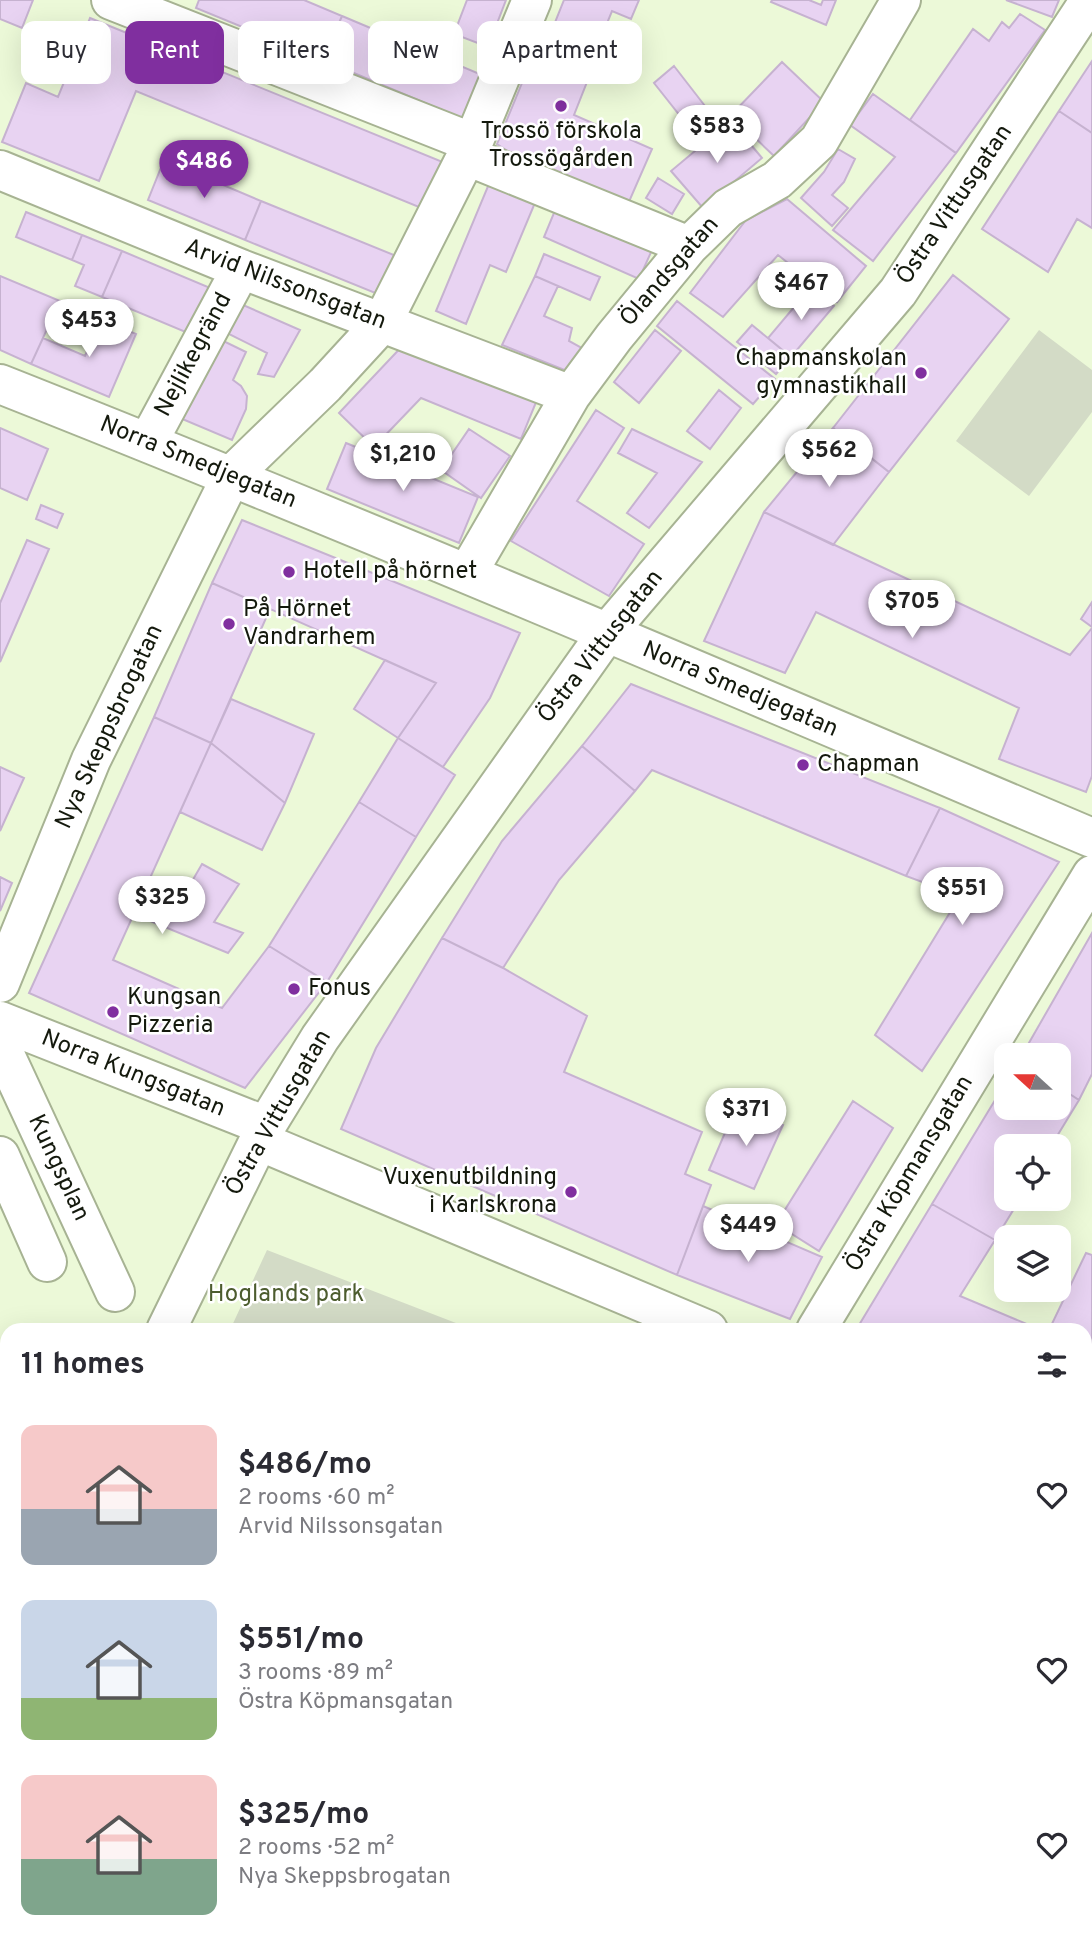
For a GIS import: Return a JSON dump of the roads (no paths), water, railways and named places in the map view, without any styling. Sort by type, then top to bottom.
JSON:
[{"type":"street","points":[[111,0],[470,150],[689,246]]},
{"type":"street","name":"Nya Skeppsbrogatan","points":[[0,983],[90,760],[232,475],[326,385],[382,323],[470,150],[532,0]]},
{"type":"street","name":"Ölandsgatan","points":[[468,572],[571,395],[614,337],[689,246],[728,208],[777,180],[819,141],[901,0]]},
{"type":"street","name":"Östra Vittusgatan","points":[[169,1323],[262,1133],[320,1038],[606,634],[898,292],[1090,0]]},
{"type":"street","name":"Arvid Nilssonsgatan","points":[[0,170],[242,269],[571,395]]},
{"type":"street","name":"Nejlikegränd","points":[[148,442],[242,269]]},
{"type":"street","name":"Norra Smedjegatan","points":[[0,384],[468,572],[606,634],[1092,838]]},
{"type":"street","name":"Östra Köpmansgatan","points":[[820,1323],[1092,875]]},
{"type":"street","name":"Norra Kungsgatan","points":[[0,1021],[262,1133],[692,1323]]},
{"type":"street","name":"Kungsplan","points":[[0,1044],[115,1292]]},
{"type":"street","name":"Kungsplan","points":[[0,1156],[47,1262]]},
{"type":"place","name":"Trossö förskola Trossögården","points":[[561,106]]},
{"type":"place","name":"Chapmanskolan gymnastikhall","points":[[921,373]]},
{"type":"place","name":"Hotell på hörnet","points":[[289,572]]},
{"type":"place","name":"På Hörnet Vandrarhem","points":[[229,624]]},
{"type":"place","name":"Chapman","points":[[803,765]]},
{"type":"place","name":"Fonus","points":[[294,989]]},
{"type":"place","name":"Kungsan Pizzeria","points":[[113,1012]]},
{"type":"place","name":"Vuxenutbildning i Karlskrona","points":[[571,1192]]},
{"type":"park label","name":"Hoglands park","points":[[286,1295]]}]
